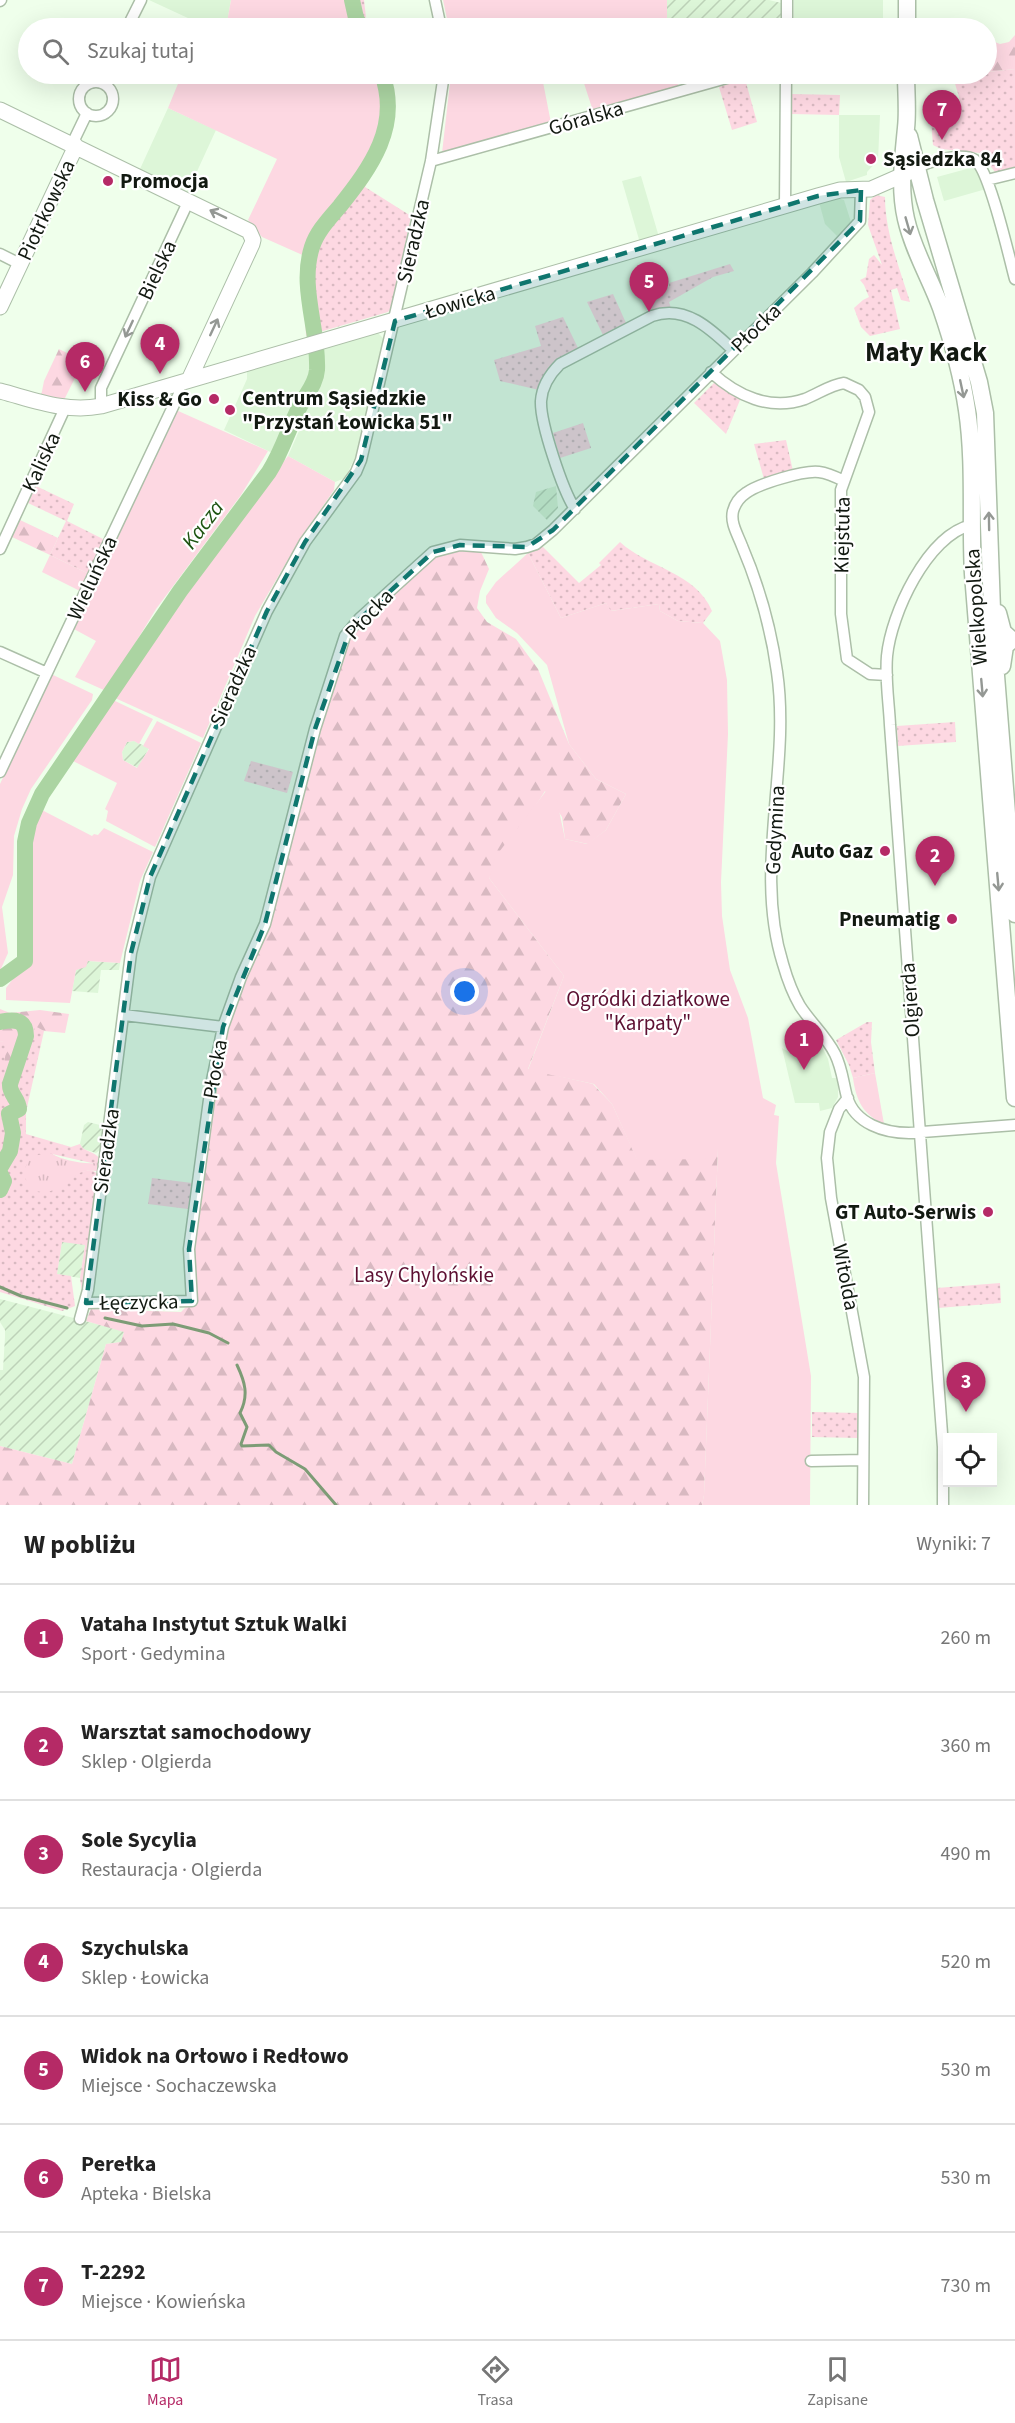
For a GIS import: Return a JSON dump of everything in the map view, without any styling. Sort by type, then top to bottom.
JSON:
[{"type":"main road","points":[[907,0],[907,18]]},
{"type":"main road","name":"Wielkopolska","points":[[906,84],[907,126],[901,177],[906,220],[941,309],[967,409],[970,440],[970,525],[1015,1098]]},
{"type":"main road","name":"Wielkopolska","points":[[907,126],[979,382],[985,413],[990,573],[1015,914]]},
{"type":"main road","points":[[990,573],[1000,626],[1003,632],[1014,640],[1005,646],[1002,654],[999,715]]},
{"type":"street","points":[[132,18],[141,0]]},
{"type":"street","points":[[435,0],[439,18]]},
{"type":"street","points":[[787,0],[787,18]]},
{"type":"street","points":[[89,84],[82,88],[79,101],[87,113],[100,116],[111,107],[112,93],[107,84]]},
{"type":"street","name":"Sieradzka","points":[[80,1319],[86,1303],[131,953],[150,877],[267,611],[305,542],[356,472],[361,460],[431,161],[443,84]]},
{"type":"street","name":"Góralska","points":[[431,161],[705,84]]},
{"type":"street","points":[[785,206],[786,84]]},
{"type":"street","points":[[0,110],[189,200]]},
{"type":"street","points":[[76,146],[75,138],[87,113]]},
{"type":"street","name":"Piotrkowska","points":[[0,307],[76,146]]},
{"type":"street","points":[[917,168],[954,157],[966,156],[978,162],[987,180],[1015,279]]},
{"type":"street","name":"Łowicka","points":[[0,391],[65,408],[85,409],[101,406],[840,190],[877,187],[917,168]]},
{"type":"street","points":[[987,180],[1015,173]]},
{"type":"street","name":"Płocka","points":[[192,1301],[189,1249],[211,1085],[222,1027],[241,976],[265,924],[315,729],[345,636],[360,618],[433,552],[445,547],[460,545],[515,549],[527,547],[544,538],[576,509],[812,273],[860,221],[861,190]]},
{"type":"street","name":"Wieluńska","points":[[0,772],[184,382],[252,244],[252,236],[246,228],[189,200]]},
{"type":"street","name":"Bielska","points":[[101,406],[101,388],[189,200]]},
{"type":"street","points":[[0,254],[20,264]]},
{"type":"street","points":[[576,509],[566,492],[542,415],[543,391],[551,373],[560,364],[652,316],[667,312],[701,322],[733,350]]},
{"type":"street","name":"Kiejstuta","points":[[711,372],[739,393],[768,403],[786,403],[804,399],[838,384],[852,386],[865,397],[869,412],[844,481],[841,502],[841,614],[847,660],[870,674],[887,675]]},
{"type":"street","name":"Kaliska","points":[[0,549],[65,408]]},
{"type":"street","name":"Gedymina","points":[[844,481],[830,474],[807,472],[750,490],[741,498],[734,510],[732,520],[754,574],[778,672],[780,747],[772,854],[772,894],[782,959],[801,1006],[836,1055],[848,1098],[858,1114],[881,1130],[893,1133],[1015,1125]]},
{"type":"street","name":"Olgierda","points":[[943,1505],[943,1447],[887,655],[891,634],[909,590],[930,556],[959,528],[970,525]]},
{"type":"street","points":[[0,652],[47,673]]},
{"type":"street","points":[[124,1015],[222,1027]]},
{"type":"street","name":"Witolda","points":[[848,1098],[834,1122],[827,1158],[831,1198],[864,1377],[863,1505]]},
{"type":"street","name":"Łęczycka","points":[[86,1303],[192,1301]]},
{"type":"street","points":[[811,1461],[863,1460]]},
{"type":"highlighted area","points":[[861,190],[860,221],[553,530],[527,547],[460,545],[433,552],[351,627],[315,729],[265,924],[223,1027],[189,1249],[192,1301],[86,1303],[131,953],[150,877],[267,611],[305,542],[361,460],[395,321],[818,196]]},
{"type":"shaded area","points":[[149,0],[231,0],[228,18],[188,18]]},
{"type":"shaded area","points":[[667,0],[769,0],[781,3],[781,18],[667,18]]},
{"type":"shaded area","points":[[794,0],[883,0],[883,18],[794,18]]},
{"type":"shaded area","points":[[168,108],[216,130],[188,191],[140,169]]},
{"type":"shaded area","points":[[839,115],[880,115],[878,160],[867,175],[846,182],[839,157]]},
{"type":"shaded area","points":[[974,167],[986,189],[944,201],[937,177]]},
{"type":"shaded area","points":[[641,176],[659,237],[640,243],[622,181]]},
{"type":"shaded area","points":[[835,197],[844,200],[851,222],[837,236],[825,224],[819,202]]},
{"type":"shaded area","points":[[378,333],[385,340],[361,445],[345,478],[335,482],[288,456],[303,422],[301,421],[283,458],[224,430],[247,379],[247,370]]},
{"type":"shaded area","points":[[556,486],[558,508],[547,520],[533,506],[536,492]]},
{"type":"shaded area","points":[[134,741],[149,748],[138,768],[123,760],[122,752],[127,742]]},
{"type":"shaded area","points":[[87,961],[120,963],[119,970],[101,970],[98,993],[72,991],[76,970]]},
{"type":"shaded area","points":[[812,1027],[828,1059],[832,1078],[836,1078],[838,1085],[838,1097],[832,1108],[820,1111],[819,1103],[795,1103],[782,1048],[789,1052],[813,1045],[806,1031]]},
{"type":"shaded area","points":[[88,1122],[104,1126],[100,1150],[96,1153],[83,1149],[80,1144],[84,1125]]},
{"type":"shaded area","points":[[62,1241],[85,1245],[80,1278],[57,1274]]},
{"type":"shaded area","points":[[0,1299],[124,1331],[122,1342],[106,1344],[72,1464],[0,1446],[0,1370],[3,1370],[5,1330],[0,1322]]},
{"type":"green space","points":[[231,0],[350,0],[353,18],[228,18]]},
{"type":"green space","points":[[350,0],[364,0],[366,17],[353,18]]},
{"type":"green space","points":[[443,0],[667,0],[667,18],[447,18]]},
{"type":"green space","points":[[1015,35],[1015,69],[997,71],[997,43],[1009,42]]},
{"type":"green space","points":[[1015,69],[1015,169],[1002,173],[995,172],[980,153],[941,149],[933,145],[930,108],[960,107],[955,84],[997,84],[997,71]]},
{"type":"green space","points":[[178,84],[377,84],[381,102],[379,127],[371,149],[360,170],[331,211],[307,257],[262,237],[248,220],[277,159],[168,108]]},
{"type":"green space","points":[[377,84],[391,84],[392,117],[384,147],[365,187],[411,216],[393,306],[388,312],[306,336],[304,285],[309,249],[317,231],[353,181],[372,149],[380,115]]},
{"type":"green space","points":[[450,84],[543,84],[551,123],[442,153]]},
{"type":"green space","points":[[584,84],[678,84],[679,87],[593,111]]},
{"type":"green space","points":[[729,84],[746,84],[757,122],[732,130],[719,87]]},
{"type":"green space","points":[[791,94],[840,95],[839,115],[791,114]]},
{"type":"green space","points":[[876,195],[885,197],[890,237],[910,302],[901,300],[897,288],[891,290],[900,329],[870,336],[861,327],[854,308],[869,297],[860,280],[866,277],[869,259],[874,255],[882,265],[868,225],[870,200]]},
{"type":"green space","points":[[730,264],[734,271],[713,277],[669,302],[671,308],[648,310],[642,292],[669,287],[669,283]]},
{"type":"green space","points":[[613,294],[626,323],[603,335],[587,302]]},
{"type":"green space","points":[[563,317],[578,348],[553,364],[545,375],[539,390],[500,381],[494,360],[541,346],[535,326]]},
{"type":"green space","points":[[59,349],[73,356],[67,369],[77,374],[63,402],[41,396],[44,381]]},
{"type":"green space","points":[[715,382],[740,400],[726,434],[694,403]]},
{"type":"green space","points":[[176,410],[268,451],[241,495],[156,609],[106,691],[75,677],[96,641],[72,628]]},
{"type":"green space","points":[[583,423],[591,448],[560,458],[553,433]]},
{"type":"green space","points":[[786,440],[793,471],[764,479],[754,444]]},
{"type":"green space","points":[[288,456],[335,482],[334,490],[300,539],[255,616],[203,738],[115,698],[126,682],[124,677],[135,665],[165,617]]},
{"type":"green space","points":[[36,486],[74,504],[67,521],[105,540],[89,574],[50,555],[66,521],[28,503]]},
{"type":"green space","points":[[20,520],[58,538],[50,555],[12,537]]},
{"type":"green space","points":[[620,542],[631,551],[695,587],[705,598],[712,611],[703,623],[678,621],[660,611],[659,604],[610,611],[606,603],[561,618],[528,553],[542,546],[579,583],[601,565],[599,563]]},
{"type":"green space","name":"Lasy Chylońskie","points":[[480,550],[489,569],[480,591],[477,608],[487,622],[516,639],[538,669],[569,744],[596,779],[626,794],[606,830],[588,844],[565,839],[562,817],[545,791],[489,878],[564,976],[528,1069],[593,1084],[612,1104],[637,1159],[718,1149],[702,1505],[0,1505],[0,1446],[72,1464],[106,1344],[121,1342],[124,1332],[86,1321],[91,1309],[181,1312],[192,1301],[193,1251],[227,1029],[244,980],[347,637],[428,560],[445,551]]},
{"type":"green space","name":"Ogródki działkowe \"Karpaty\"","points":[[528,553],[561,618],[606,603],[611,611],[659,604],[660,611],[678,621],[703,623],[720,641],[727,680],[728,734],[721,882],[722,916],[730,970],[748,1018],[763,1098],[776,1105],[774,1115],[779,1116],[776,1163],[811,1376],[810,1505],[702,1505],[718,1149],[704,1159],[637,1160],[612,1104],[594,1084],[528,1070],[564,976],[489,878],[496,856],[546,791],[556,796],[565,839],[587,844],[606,830],[626,794],[596,779],[569,744],[547,665],[517,633],[496,618],[486,603],[486,596],[496,582]]},
{"type":"green space","points":[[50,555],[89,574],[80,591],[42,572]]},
{"type":"green space","points":[[51,674],[93,694],[92,700],[31,789],[22,809],[14,836],[13,875],[2,907],[8,953],[0,971],[0,784]]},
{"type":"green space","points":[[113,700],[153,719],[139,744],[134,741],[127,742],[122,752],[123,760],[137,768],[149,749],[143,746],[157,721],[201,743],[155,847],[106,821],[108,811],[105,809],[117,783],[73,761],[102,713]]},
{"type":"green space","points":[[955,722],[956,742],[898,746],[897,726]]},
{"type":"green space","points":[[251,761],[293,772],[287,793],[244,781]]},
{"type":"green space","points":[[40,809],[92,836],[98,835],[104,828],[153,852],[140,881],[120,963],[88,961],[86,967],[76,970],[70,1003],[6,1000],[6,988],[24,971],[30,957],[27,949],[27,916],[31,837]]},
{"type":"green space","points":[[0,1009],[10,1013],[40,1010],[69,1014],[65,1033],[44,1031],[35,1026],[21,1073],[4,1065],[7,1043],[0,1041]]},
{"type":"green space","points":[[867,1022],[872,1022],[871,1042],[875,1073],[853,1078],[836,1040]]},
{"type":"green space","points":[[35,1025],[44,1031],[26,1112],[26,1134],[71,1147],[80,1144],[100,1159],[96,1164],[52,1154],[80,1172],[91,1170],[99,1174],[83,1301],[80,1278],[85,1245],[62,1242],[57,1274],[71,1276],[75,1306],[62,1311],[0,1292],[0,1041],[7,1042]]},
{"type":"green space","points":[[875,1073],[884,1124],[871,1116],[862,1106],[854,1086],[853,1078]]},
{"type":"green space","points":[[52,1154],[76,1162],[100,1162],[99,1174],[96,1171],[81,1172],[56,1189],[41,1192],[35,1190],[26,1181],[27,1163],[38,1155]]},
{"type":"green space","points":[[152,1178],[192,1183],[188,1209],[148,1204]]},
{"type":"green space","points":[[1000,1283],[1001,1303],[938,1308],[937,1288]]},
{"type":"green space","points":[[812,1412],[859,1413],[858,1438],[812,1437]]},
{"type":"waterway","name":"Kacza","points":[[352,0],[356,18]]},
{"type":"waterway","name":"Kacza","points":[[0,979],[25,961],[25,842],[29,823],[42,794],[180,591],[269,472],[315,380],[317,355],[308,293],[312,247],[324,225],[362,176],[380,145],[388,111],[385,84]]},
{"type":"waterway","name":"Kacza","points":[[0,1022],[21,1023],[26,1036],[10,1084],[19,1109],[9,1114],[13,1133],[10,1151],[0,1168]]},
{"type":"waterway","name":"Kacza","points":[[0,1173],[4,1181],[0,1190]]},
{"type":"waterway","points":[[0,1287],[21,1296],[67,1308]]},
{"type":"waterway","points":[[105,1318],[142,1326],[173,1324],[209,1333],[228,1343]]},
{"type":"waterway","points":[[237,1365],[245,1389],[240,1413],[247,1427],[242,1446],[269,1445],[276,1452],[305,1469],[336,1505]]},
{"type":"place","name":"T-2292","points":[[942,140]]},
{"type":"place","name":"Sąsiedzka 84","points":[[871,159]]},
{"type":"place","name":"Promocja","points":[[108,181]]},
{"type":"place","name":"Widok na Orłowo i Redłowo","points":[[649,312]]},
{"type":"place","name":"Szychulska","points":[[160,374]]},
{"type":"place","name":"Perełka","points":[[85,392]]},
{"type":"place","name":"Kiss & Go","points":[[214,399]]},
{"type":"place","name":"Centrum Sąsiedzkie \"Przystań Łowicka 51\"","points":[[230,410]]},
{"type":"place","name":"Auto Gaz","points":[[885,851]]},
{"type":"place","name":"Warsztat samochodowy","points":[[935,886]]},
{"type":"place","name":"Pneumatig","points":[[952,919]]},
{"type":"place","name":"Vataha Instytut Sztuk Walki","points":[[804,1070]]},
{"type":"place","name":"GT Auto-Serwis","points":[[988,1212]]},
{"type":"place","name":"Sole Sycylia","points":[[966,1412]]},
{"type":"district","name":"Mały Kack","points":[[926,352]]}]
